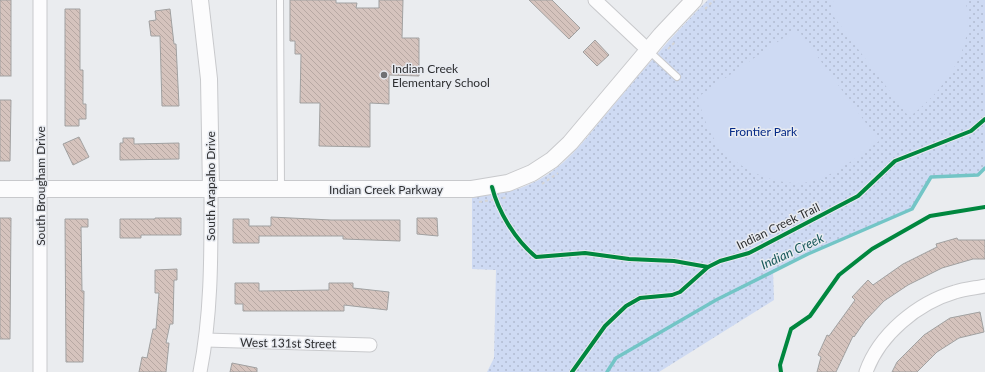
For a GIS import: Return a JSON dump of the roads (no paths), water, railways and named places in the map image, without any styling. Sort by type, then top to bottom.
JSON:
[{"type":"street","name":"South Brougham Drive","points":[[40,0],[40,372]]},
{"type":"street","name":"South Arapaho Drive","points":[[200,0],[209,79],[211,188],[210,266],[206,340],[200,372]]},
{"type":"street","points":[[595,0],[654,55]]},
{"type":"street","name":"Indian Creek Parkway","points":[[0,189],[472,189],[494,194],[552,160],[654,55],[699,5]]},
{"type":"street","points":[[866,372],[870,359],[894,328],[919,309],[954,292],[985,286]]},
{"type":"street","name":"West 131st Street","points":[[206,340],[370,345]]},
{"type":"lane","points":[[280,0],[281,188]]},
{"type":"lane","points":[[654,55],[677,77]]},
{"type":"waterway","name":"Indian Creek","points":[[607,372],[616,358],[716,300],[808,254],[912,209],[931,177],[978,175],[985,168]]},
{"type":"place","name":"Indian Creek Elementary School","points":[[384,75]]},
{"type":"park label","name":"Frontier Park","points":[[763,131]]}]
